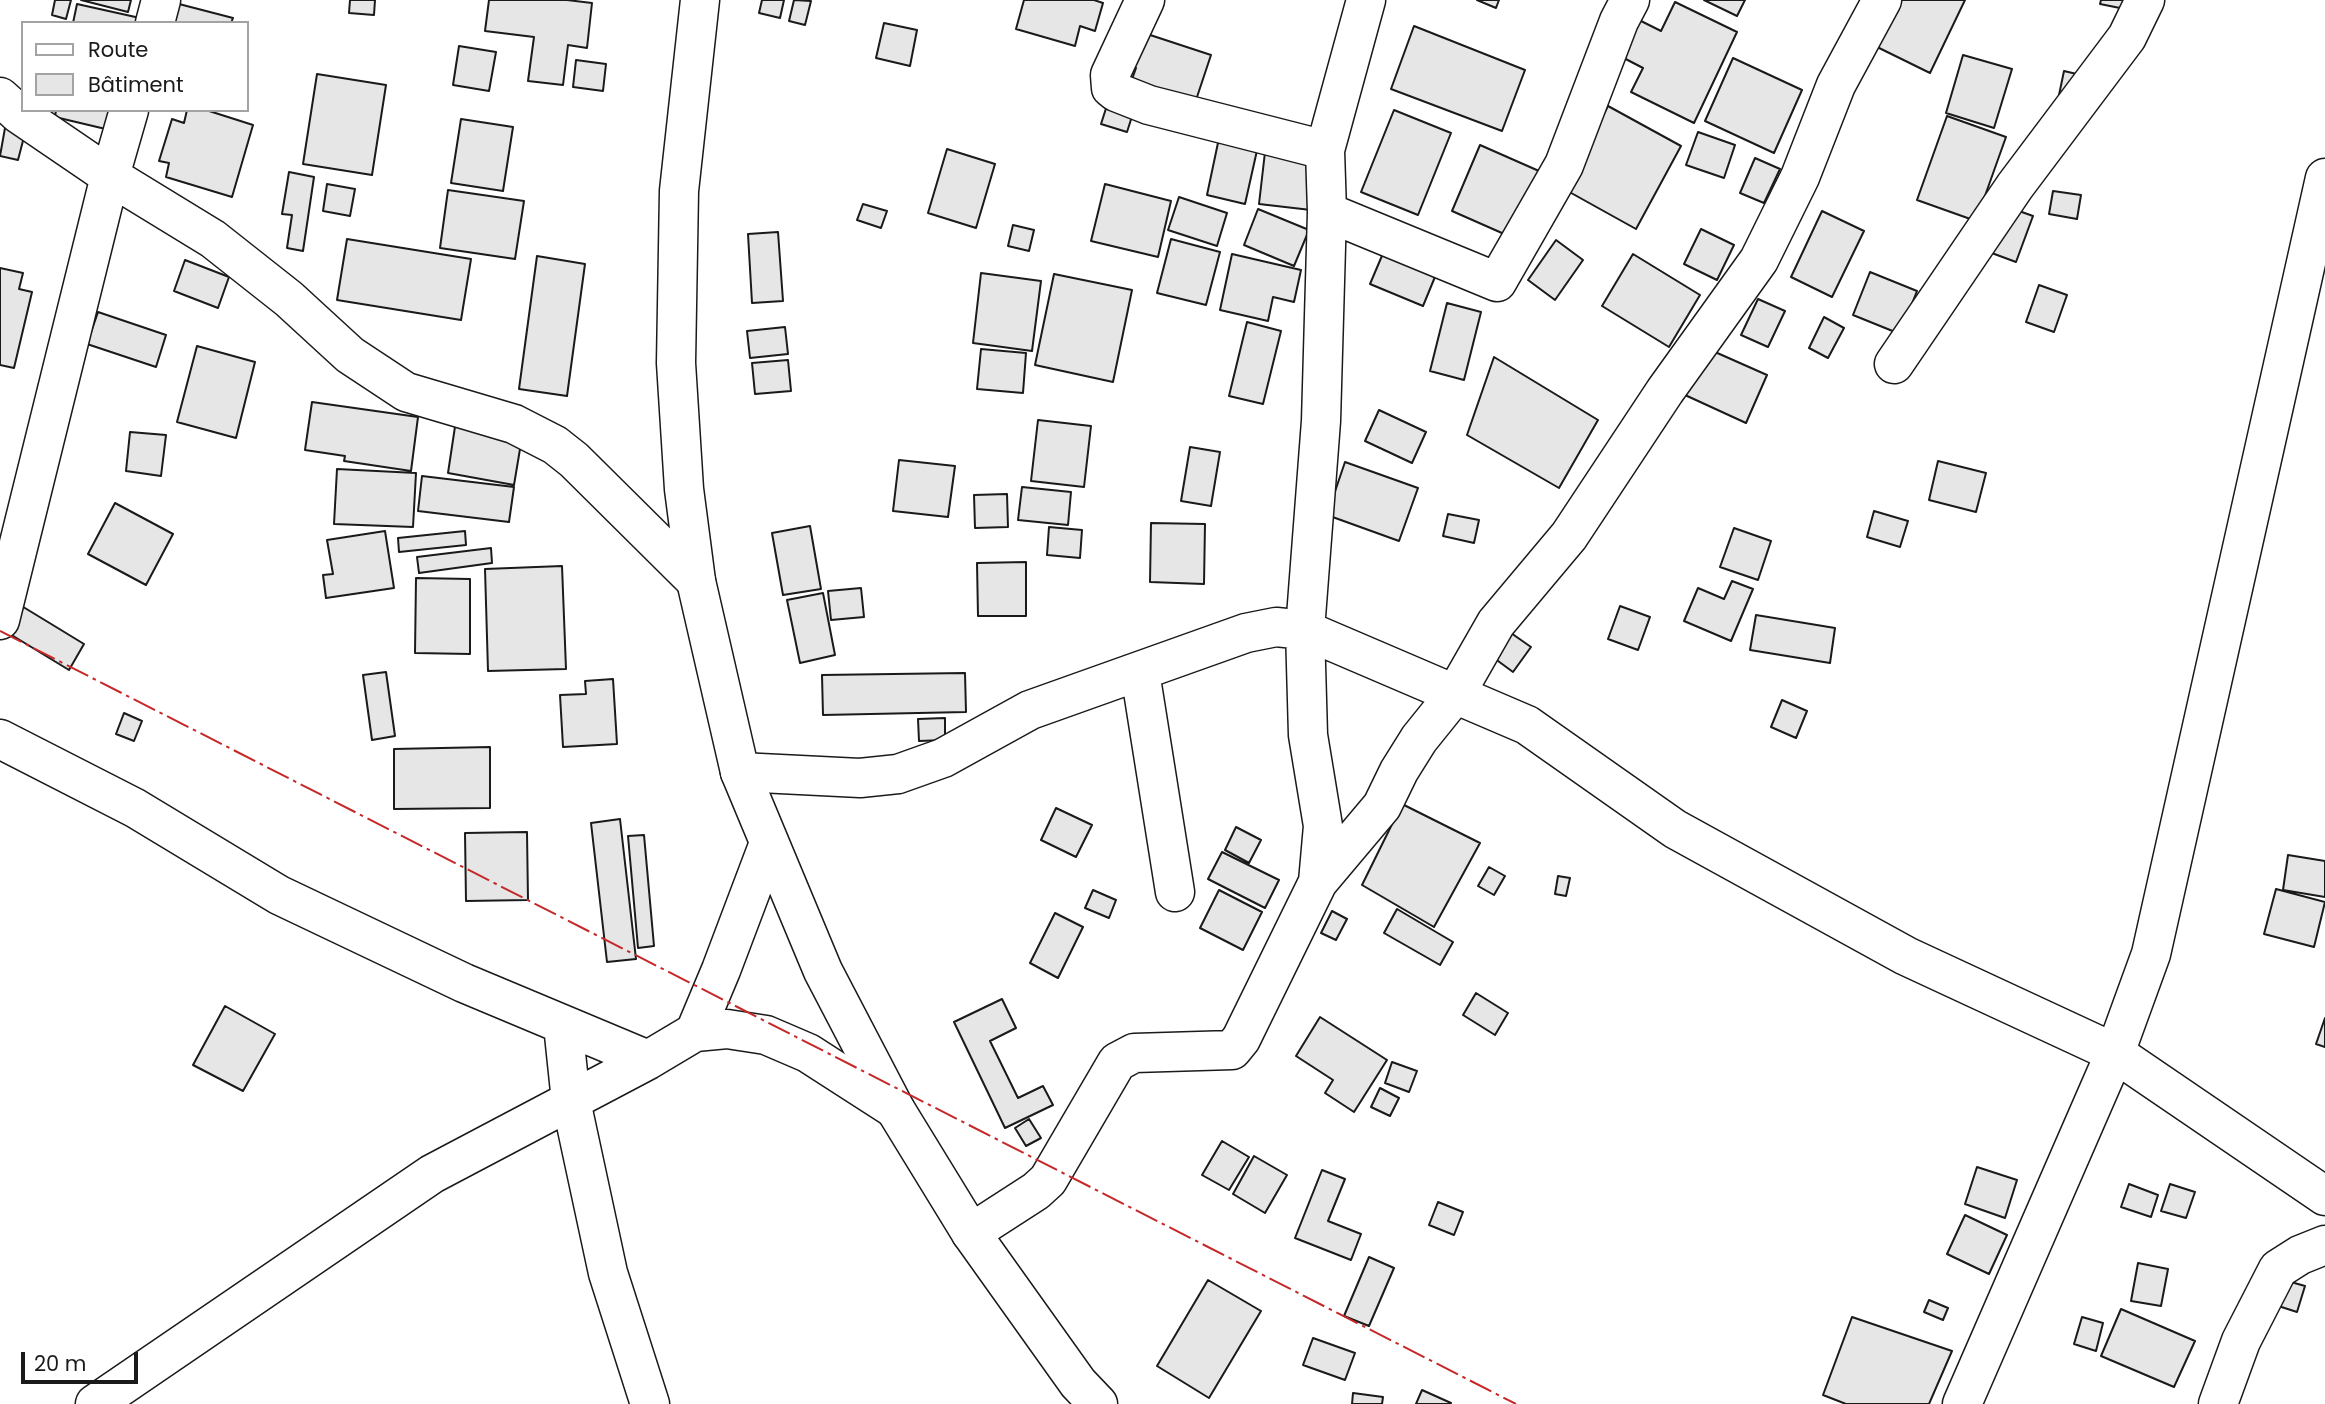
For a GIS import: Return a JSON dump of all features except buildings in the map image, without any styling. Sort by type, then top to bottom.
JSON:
[{"type":"main road","points":[[156,21],[161,0]]},
{"type":"main road","points":[[700,0],[679,191],[676,363],[684,489],[696,581],[740,772],[823,971],[895,1109],[971,1233],[1078,1383],[1098,1404]]},
{"type":"main road","points":[[1144,0],[1110,75],[1111,88],[1149,105],[1325,150]]},
{"type":"main road","points":[[1318,882],[1323,826],[1307,735],[1305,629],[1321,421],[1327,212],[1325,150],[1367,0]]},
{"type":"main road","points":[[1327,212],[1497,282],[1564,165],[1619,21],[1630,0]]},
{"type":"main road","points":[[971,1233],[1036,1191],[1048,1180],[1117,1062],[1134,1053],[1233,1050],[1241,1039],[1318,882],[1382,806],[1419,738],[1456,693],[1496,623],[1569,536],[1665,391],[1759,260],[1800,177],[1836,85],[1882,0]]},
{"type":"main road","points":[[1894,364],[2015,186],[2127,37],[2145,0]]},
{"type":"main road","points":[[0,97],[19,114],[110,176],[213,239],[289,299],[350,355],[406,392],[514,424],[555,445],[574,460],[696,581]]},
{"type":"main road","points":[[0,620],[110,176],[128,112]]},
{"type":"main road","points":[[1962,1404],[2115,1053],[2151,954],[2325,178]]},
{"type":"main road","points":[[740,772],[860,778],[898,774],[943,758],[1030,710],[1246,633],[1276,627],[1305,629],[1527,725],[1675,829],[1906,956],[2115,1053],[2325,1196]]},
{"type":"main road","points":[[1140,672],[1175,892]]},
{"type":"main road","points":[[0,739],[135,808],[279,895],[426,965],[648,1060]]},
{"type":"main road","points":[[695,1032],[769,843]]},
{"type":"main road","points":[[563,1025],[571,1101],[608,1273],[650,1404]]},
{"type":"main road","points":[[95,1404],[432,1174],[648,1060],[695,1032],[727,1029],[766,1035],[808,1053],[895,1109]]},
{"type":"main road","points":[[2218,1404],[2241,1341],[2278,1269],[2300,1255],[2325,1245]]},
{"type":"power","points":[[0,631],[1516,1404]]}]
